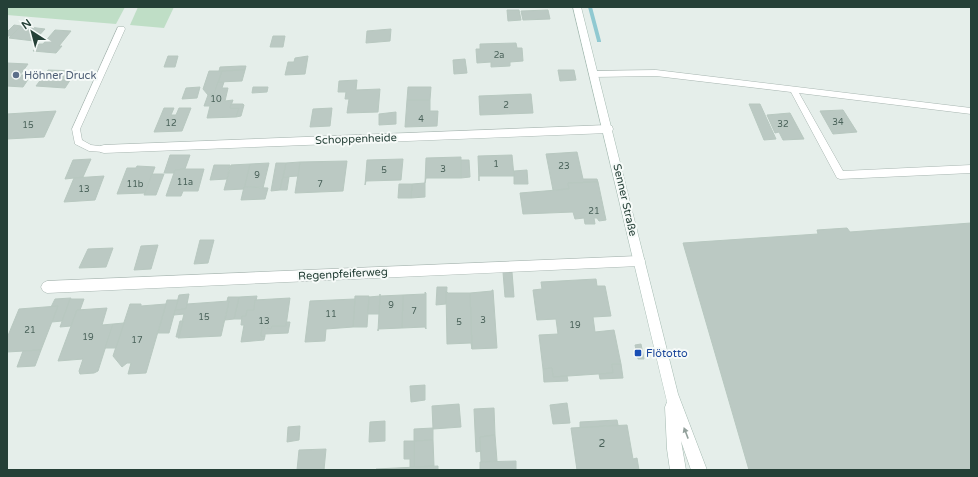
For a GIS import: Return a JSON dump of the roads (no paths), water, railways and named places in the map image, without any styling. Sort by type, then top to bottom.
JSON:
[{"type":"street","name":"Senner Straße","points":[[577,7],[608,129],[671,394],[699,470]]},
{"type":"street","name":"Schoppenheide","points":[[104,148],[608,129]]},
{"type":"street","name":"Regenpfeiferweg","points":[[47,287],[639,261]]},
{"type":"street","name":"Senner Straße","points":[[671,394],[674,449],[678,470]]},
{"type":"lane","points":[[104,148],[89,148],[78,142],[76,128],[121,29]]},
{"type":"lane","points":[[593,74],[656,73],[971,111]]},
{"type":"lane","points":[[793,89],[840,175],[971,169]]},
{"type":"waterway","points":[[590,7],[599,41]]},
{"type":"place","name":"Höhner Druck","points":[[16,75]]},
{"type":"place","name":"Flötotto","points":[[638,353]]}]
